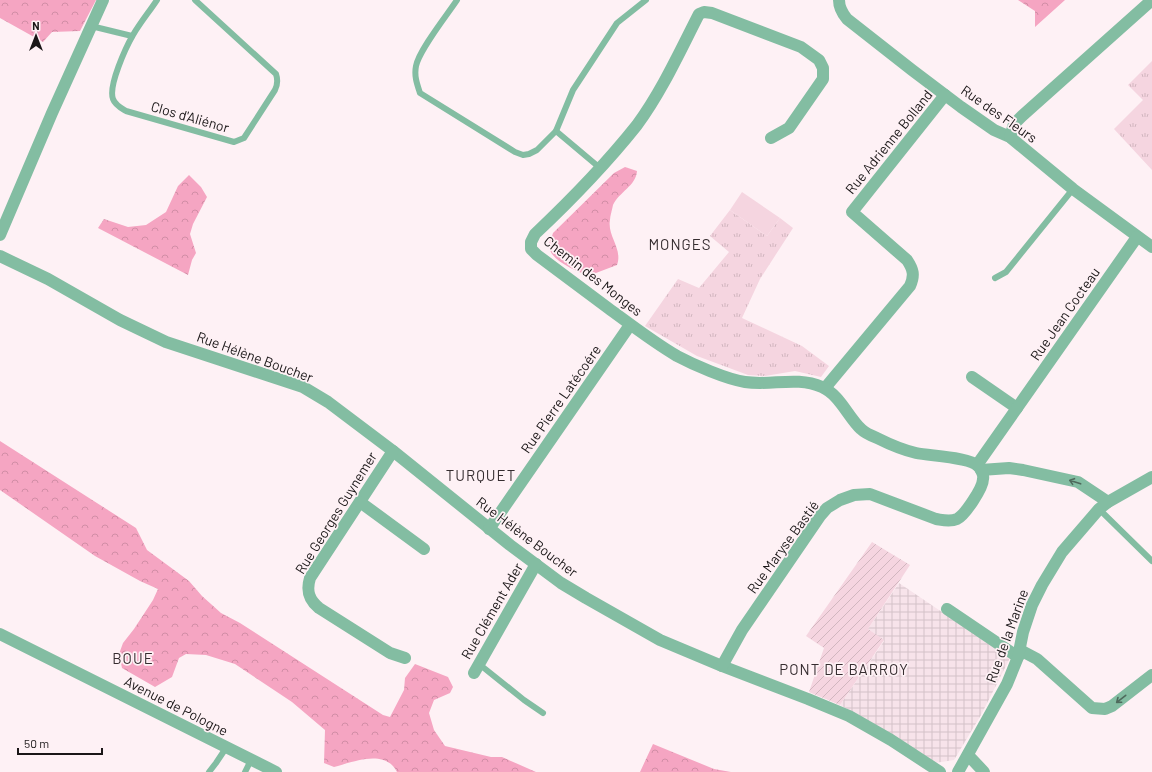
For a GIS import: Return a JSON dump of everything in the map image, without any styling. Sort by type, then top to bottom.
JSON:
[{"type":"street","points":[[0,235],[103,0]]},
{"type":"street","name":"Rue des Fleurs","points":[[839,0],[842,13],[847,19],[986,125],[1010,137],[1073,190],[1152,247]]},
{"type":"street","points":[[1010,137],[1014,124],[1022,116],[1152,0]]},
{"type":"street","name":"Chemin des Monges","points":[[772,138],[789,128],[823,79],[823,68],[819,60],[801,46],[712,13],[704,12],[700,14],[661,88],[637,124],[586,184],[535,234],[531,242],[531,250],[630,325],[677,355],[708,370],[745,382],[768,383],[800,381],[825,388],[836,398],[862,430],[876,438],[904,450],[968,461],[979,468],[1014,469],[1078,482],[1103,506]]},
{"type":"street","name":"Rue Adrienne Bolland","points":[[825,388],[910,286],[912,280],[912,267],[907,260],[852,212],[945,95]]},
{"type":"street","name":"Rue Jean Cocteau","points":[[979,468],[1017,408],[1137,237]]},
{"type":"street","name":"Rue Hélène Boucher","points":[[0,256],[48,279],[120,320],[166,342],[303,387],[328,402],[393,451],[489,529],[561,583],[660,640],[849,716],[891,740],[940,772]]},
{"type":"street","name":"Rue Pierre Latécoére","points":[[489,529],[630,325]]},
{"type":"street","points":[[972,377],[1017,408]]},
{"type":"street","name":"Rue Georges Guynemer","points":[[393,451],[310,578],[308,592],[314,604],[319,608],[390,653],[406,658]]},
{"type":"street","name":"Rue Maryse Bastié","points":[[722,666],[742,630],[827,508],[840,500],[854,495],[870,494],[936,519],[947,521],[956,519],[964,514],[982,486],[984,479],[979,468]]},
{"type":"street","name":"Rue de la Marine","points":[[958,772],[1001,696],[1019,653],[1027,617],[1042,585],[1062,552],[1103,506],[1152,477]]},
{"type":"street","points":[[360,502],[424,549]]},
{"type":"street","name":"Rue Clément Ader","points":[[477,669],[536,564]]},
{"type":"street","points":[[947,609],[1019,653],[1037,659],[1092,708],[1105,708],[1112,706],[1152,675]]},
{"type":"street","name":"Avenue de Pologne","points":[[0,634],[276,772]]},
{"type":"street","points":[[968,755],[984,772]]},
{"type":"lane","name":"Clos d'Aliénor","points":[[157,0],[132,36],[113,84],[113,98],[117,105],[126,111],[225,141],[234,142],[244,138],[278,85],[278,80],[276,74],[195,0]]},
{"type":"lane","points":[[457,0],[419,56],[415,74],[416,83],[420,93],[515,152],[523,155],[537,150],[556,132],[573,90],[617,23],[646,0]]},
{"type":"lane","points":[[91,26],[132,36]]},
{"type":"lane","points":[[556,132],[600,168]]},
{"type":"lane","points":[[995,278],[1006,272],[1073,190]]},
{"type":"lane","points":[[1103,506],[1152,561]]},
{"type":"lane","points":[[477,669],[543,713]]},
{"type":"lane","points":[[209,772],[226,748]]},
{"type":"lane","points":[[245,772],[251,760]]},
{"type":"shaded area","points":[[899,583],[1010,658],[981,715],[954,760],[935,763],[840,705],[884,641],[868,629]]},
{"type":"green space","points":[[0,0],[96,0],[80,31],[52,32],[43,42],[0,18]]},
{"type":"green space","points":[[1018,0],[1065,0],[1035,27],[1035,11]]},
{"type":"green space","points":[[1152,61],[1152,170],[1114,129],[1143,100],[1128,85]]},
{"type":"green space","points":[[625,167],[637,171],[634,181],[619,196],[613,205],[610,226],[618,253],[617,265],[588,276],[570,268],[553,256],[550,251],[549,242],[553,233],[614,173]]},
{"type":"green space","points":[[189,175],[201,187],[207,197],[193,224],[190,234],[196,253],[192,260],[188,275],[98,228],[104,219],[128,227],[146,225],[166,212],[178,186]]},
{"type":"green space","points":[[742,192],[780,218],[767,236],[730,210]]},
{"type":"green space","points":[[730,210],[767,236],[780,218],[793,228],[760,279],[742,318],[802,346],[829,366],[821,377],[795,371],[765,376],[748,375],[697,356],[645,326],[678,279],[699,288],[729,252],[710,236]]},
{"type":"green space","points":[[0,441],[136,528],[147,550],[189,581],[202,596],[221,613],[240,623],[383,715],[390,717],[404,690],[405,678],[415,664],[448,677],[453,687],[450,693],[434,700],[429,713],[434,730],[445,746],[491,757],[502,757],[536,772],[397,772],[392,765],[385,760],[377,759],[359,760],[334,767],[324,763],[325,730],[292,702],[235,664],[206,655],[186,654],[179,658],[172,677],[155,687],[122,668],[119,654],[123,643],[153,600],[158,589],[140,581],[95,556],[0,490]]},
{"type":"green space","points":[[872,542],[910,565],[868,629],[884,640],[840,705],[809,692],[824,648],[806,636]]},
{"type":"green space","points":[[653,744],[714,769],[731,772],[640,772]]},
{"type":"district","name":"MONGES","points":[[680,245]]},
{"type":"district","name":"TURQUET","points":[[481,476]]},
{"type":"district","name":"BOUE","points":[[133,659]]},
{"type":"district","name":"PONT DE BARROY","points":[[844,670]]}]
